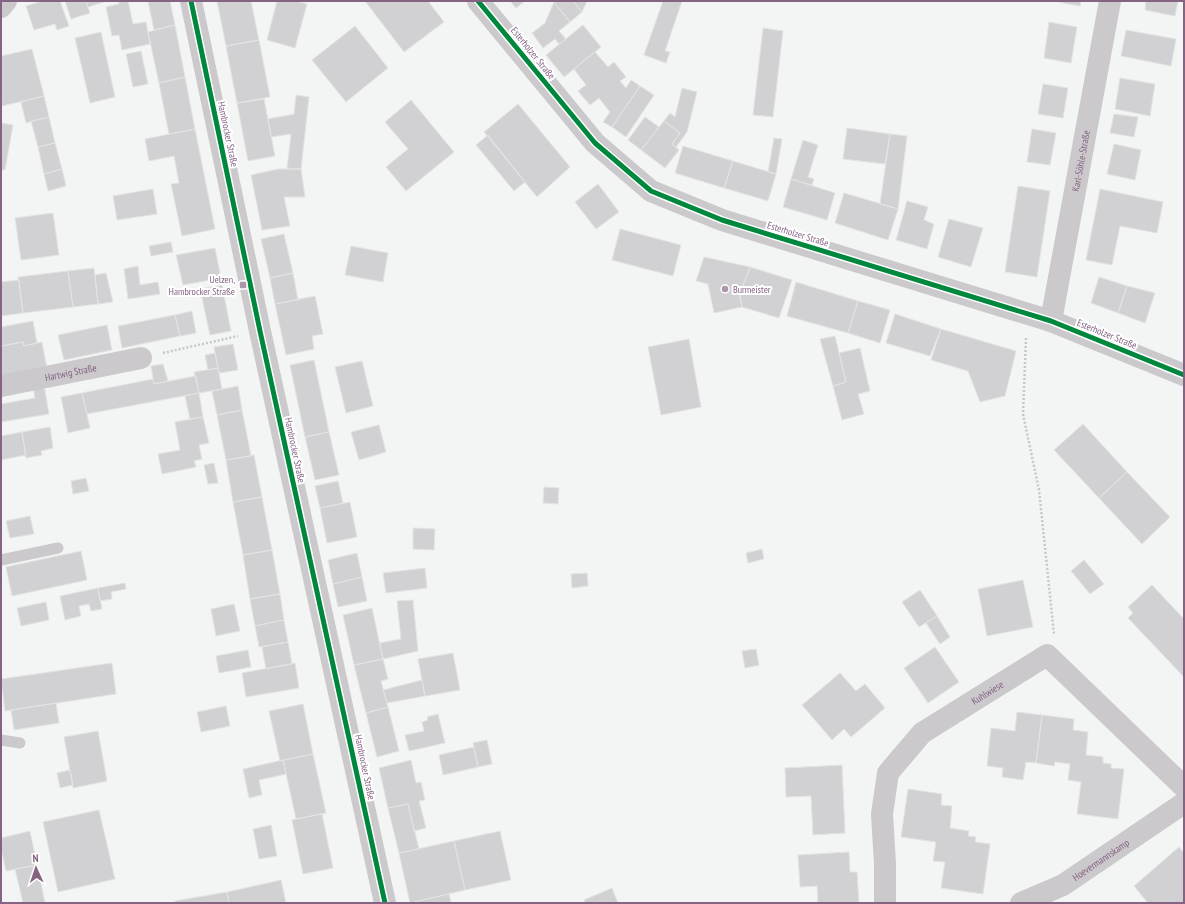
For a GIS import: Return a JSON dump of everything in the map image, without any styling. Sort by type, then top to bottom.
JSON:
[{"type":"street","points":[[1,6],[6,1]]},
{"type":"street","name":"Hambrocker Straße","points":[[191,1],[260,331],[385,903]]},
{"type":"street","name":"Esterholzer Straße","points":[[478,1],[595,143],[651,191],[722,220],[1051,321],[1184,375]]},
{"type":"street","name":"Karl-Söhle-Straße","points":[[1051,321],[1110,1]]},
{"type":"street","name":"Hartwig Straße","points":[[1,386],[141,358]]},
{"type":"street","name":"Kuhlwiese","points":[[885,903],[885,864],[882,814],[888,773],[922,733],[1047,656],[1184,787]]},
{"type":"street","name":"Hoevermannskamp","points":[[1021,903],[1063,885],[1182,810]]},
{"type":"lane","points":[[1,560],[58,548]]},
{"type":"lane","points":[[1,740],[20,743]]},
{"type":"path","points":[[1027,313],[1022,414],[1039,490],[1057,665]]},
{"type":"path","points":[[141,358],[260,331]]},
{"type":"building","points":[[43,1],[60,1],[69,26],[57,30],[55,24],[34,30],[26,6]]},
{"type":"building","points":[[65,1],[86,1],[90,13],[71,19]]},
{"type":"building","points":[[86,1],[107,1],[88,7]]},
{"type":"building","points":[[119,1],[128,1],[133,24],[146,22],[150,44],[122,50],[119,35],[112,36],[106,7],[119,4]]},
{"type":"building","points":[[148,1],[170,1],[175,25],[154,30]]},
{"type":"building","points":[[217,1],[251,1],[259,40],[226,46]]},
{"type":"building","points":[[277,1],[296,1],[307,4],[295,48],[267,40]]},
{"type":"building","points":[[365,1],[428,1],[444,22],[404,52]]},
{"type":"building","points":[[510,1],[525,1],[516,8]]},
{"type":"building","points":[[573,1],[582,12],[570,22],[554,2]]},
{"type":"building","points":[[573,1],[587,1],[582,12]]},
{"type":"building","points":[[663,1],[682,1],[665,51],[670,52],[666,63],[644,55]]},
{"type":"building","points":[[1058,1],[1081,1],[1080,6]]},
{"type":"building","points":[[1146,1],[1178,1],[1175,16],[1145,10]]},
{"type":"building","points":[[554,2],[570,22],[559,31],[566,39],[559,44],[555,39],[543,48],[532,33],[545,23]]},
{"type":"building","points":[[1049,22],[1077,27],[1071,63],[1044,58]]},
{"type":"building","points":[[175,25],[185,77],[159,83],[148,32]]},
{"type":"building","points":[[583,25],[601,47],[564,77],[546,55]]},
{"type":"building","points":[[355,26],[388,68],[346,102],[312,60]]},
{"type":"building","points":[[763,28],[783,31],[773,117],[753,115]]},
{"type":"building","points":[[1126,30],[1176,39],[1171,66],[1121,56]]},
{"type":"building","points":[[101,32],[115,97],[90,103],[75,38]]},
{"type":"building","points":[[259,40],[270,97],[237,103],[226,46]]},
{"type":"building","points":[[32,49],[44,96],[2,106],[1,56]]},
{"type":"building","points":[[141,51],[148,84],[133,87],[126,54]]},
{"type":"building","points":[[595,52],[608,67],[614,62],[626,77],[620,81],[626,88],[631,80],[640,86],[612,127],[603,122],[610,112],[599,98],[590,105],[578,91],[586,85],[574,69]]},
{"type":"building","points":[[185,77],[195,129],[169,134],[159,83]]},
{"type":"building","points":[[1120,78],[1155,84],[1150,116],[1115,109]]},
{"type":"building","points":[[1043,84],[1068,88],[1063,118],[1038,114]]},
{"type":"building","points":[[640,86],[654,95],[626,137],[612,127]]},
{"type":"building","points":[[682,88],[697,92],[687,132],[676,147],[672,144],[680,133],[664,121],[670,113],[675,117]]},
{"type":"building","points":[[296,95],[309,97],[301,169],[287,169],[291,134],[271,137],[268,119],[294,114]]},
{"type":"building","points":[[44,96],[49,117],[26,123],[21,102]]},
{"type":"building","points":[[264,99],[275,156],[248,161],[237,103]]},
{"type":"building","points":[[411,100],[454,152],[406,191],[386,167],[408,149],[385,122]]},
{"type":"building","points":[[518,104],[570,167],[537,197],[484,132]]},
{"type":"building","points":[[1114,114],[1138,117],[1134,137],[1110,133]]},
{"type":"building","points":[[49,117],[55,143],[38,147],[31,121]]},
{"type":"building","points":[[645,117],[659,127],[641,150],[628,140]]},
{"type":"building","points":[[664,121],[680,133],[672,144],[679,150],[665,168],[641,150]]},
{"type":"building","points":[[1,123],[13,125],[5,170],[1,170]]},
{"type":"building","points":[[847,128],[890,134],[885,164],[843,159]]},
{"type":"building","points":[[195,129],[215,229],[182,236],[171,184],[179,183],[174,156],[149,161],[145,139]]},
{"type":"building","points":[[1032,129],[1056,133],[1050,165],[1027,162]]},
{"type":"building","points":[[890,134],[907,136],[898,209],[880,204]]},
{"type":"building","points":[[488,135],[525,182],[514,191],[476,145]]},
{"type":"building","points":[[774,138],[782,139],[776,174],[768,172]]},
{"type":"building","points":[[803,140],[818,145],[808,177],[814,179],[812,185],[791,179]]},
{"type":"building","points":[[55,143],[62,169],[44,174],[38,147]]},
{"type":"building","points":[[1114,144],[1141,150],[1135,180],[1107,174]]},
{"type":"building","points":[[683,146],[733,161],[724,188],[675,173]]},
{"type":"building","points":[[733,161],[776,174],[768,201],[724,188]]},
{"type":"building","points":[[62,169],[66,186],[48,191],[44,174]]},
{"type":"building","points":[[278,169],[301,169],[305,197],[284,197],[290,226],[262,230],[251,175]]},
{"type":"building","points":[[791,179],[835,193],[827,220],[783,207]]},
{"type":"building","points":[[598,184],[619,212],[596,229],[575,202]]},
{"type":"building","points":[[1018,186],[1050,191],[1037,277],[1005,272]]},
{"type":"building","points":[[153,189],[157,214],[117,220],[113,196]]},
{"type":"building","points":[[1100,189],[1163,202],[1157,233],[1120,226],[1112,265],[1086,260]]},
{"type":"building","points":[[844,193],[898,209],[888,240],[835,223]]},
{"type":"building","points":[[907,201],[928,207],[924,220],[934,224],[927,249],[896,240]]},
{"type":"building","points":[[53,213],[59,255],[21,260],[15,218]]},
{"type":"building","points":[[949,219],[983,228],[971,267],[938,257]]},
{"type":"building","points":[[620,229],[681,245],[673,276],[612,260]]},
{"type":"building","points":[[284,234],[293,273],[270,278],[261,239]]},
{"type":"building","points":[[171,242],[173,252],[151,256],[149,246]]},
{"type":"building","points":[[351,246],[388,253],[383,282],[345,275]]},
{"type":"building","points":[[215,248],[221,278],[183,285],[176,255]]},
{"type":"building","name":"Burmeister","points":[[704,257],[750,267],[739,293],[742,307],[714,313],[708,284],[696,281]]},
{"type":"building","points":[[138,266],[140,285],[158,282],[160,294],[128,299],[124,269]]},
{"type":"building","points":[[750,267],[792,280],[779,318],[742,307],[740,293]]},
{"type":"building","points":[[94,268],[98,304],[73,307],[68,271]]},
{"type":"building","points":[[68,271],[73,307],[23,313],[18,277]]},
{"type":"building","points":[[106,273],[113,302],[98,304],[95,275]]},
{"type":"building","points":[[293,273],[298,300],[275,304],[270,278]]},
{"type":"building","points":[[1099,277],[1127,286],[1118,313],[1091,303]]},
{"type":"building","points":[[19,280],[23,313],[1,316],[1,282]]},
{"type":"building","points":[[796,282],[858,301],[848,333],[787,316]]},
{"type":"building","points":[[222,285],[231,331],[210,335],[200,289]]},
{"type":"building","points":[[1127,286],[1155,293],[1145,323],[1118,313]]},
{"type":"building","points":[[315,296],[323,334],[312,336],[314,349],[286,355],[275,304]]},
{"type":"building","points":[[858,301],[890,310],[880,343],[848,333]]},
{"type":"building","points":[[192,311],[196,333],[180,336],[175,315]]},
{"type":"building","points":[[895,314],[941,329],[930,356],[886,343]]},
{"type":"building","points":[[175,315],[180,336],[122,348],[118,326]]},
{"type":"building","points":[[33,321],[37,343],[24,346],[23,342],[1,346],[1,327]]},
{"type":"building","points":[[107,325],[112,350],[64,360],[58,335]]},
{"type":"building","points":[[941,329],[1016,351],[1005,396],[980,402],[968,371],[931,360]]},
{"type":"building","points":[[835,336],[846,382],[833,386],[820,339]]},
{"type":"building","points":[[689,339],[701,407],[661,415],[648,347]]},
{"type":"building","points":[[23,342],[24,346],[42,342],[48,374],[1,383],[1,346]]},
{"type":"building","points":[[233,344],[238,370],[219,373],[214,347]]},
{"type":"building","points":[[860,348],[870,391],[858,394],[864,414],[842,420],[833,386],[846,382],[839,353]]},
{"type":"building","points":[[215,353],[218,368],[208,370],[205,355]]},
{"type":"building","points":[[314,360],[329,432],[305,437],[290,365]]},
{"type":"building","points":[[362,361],[373,406],[346,413],[335,367]]},
{"type":"building","points":[[163,364],[168,381],[154,384],[151,366]]},
{"type":"building","points":[[218,368],[222,389],[199,393],[194,372]]},
{"type":"building","points":[[196,376],[199,393],[87,414],[82,393],[153,379],[154,384]]},
{"type":"building","points":[[44,385],[49,414],[1,422],[1,404],[35,398],[33,387]]},
{"type":"building","points":[[238,386],[242,410],[217,415],[212,391]]},
{"type":"building","points":[[82,393],[90,428],[68,433],[61,397]]},
{"type":"building","points":[[199,393],[203,417],[190,419],[185,396]]},
{"type":"building","points":[[242,410],[251,456],[226,460],[217,415]]},
{"type":"building","points":[[203,417],[209,443],[199,445],[202,459],[194,461],[196,467],[162,474],[158,454],[180,450],[175,422]]},
{"type":"building","points":[[1083,424],[1127,472],[1099,498],[1054,450]]},
{"type":"building","points":[[379,425],[386,452],[359,460],[351,432]]},
{"type":"building","points":[[50,427],[53,448],[41,451],[42,455],[26,458],[22,432]]},
{"type":"building","points":[[22,432],[26,455],[1,460],[1,436]]},
{"type":"building","points":[[329,432],[339,475],[315,480],[305,437]]},
{"type":"building","points":[[254,455],[262,497],[233,502],[226,460]]},
{"type":"building","points":[[214,463],[218,483],[208,484],[204,465]]},
{"type":"building","points":[[1127,472],[1170,517],[1142,544],[1099,498]]},
{"type":"building","points":[[86,478],[89,491],[73,494],[71,481]]},
{"type":"building","points":[[338,481],[343,503],[320,508],[315,486]]},
{"type":"building","points":[[544,487],[559,488],[558,504],[543,503]]},
{"type":"building","points":[[262,497],[272,550],[243,555],[233,502]]},
{"type":"building","points":[[350,502],[357,537],[327,543],[320,508]]},
{"type":"building","points":[[30,516],[34,534],[10,538],[6,521]]},
{"type":"building","points":[[413,528],[435,529],[434,550],[413,549]]},
{"type":"building","points":[[762,549],[764,559],[748,563],[746,553]]},
{"type":"building","points":[[272,550],[280,594],[250,599],[243,555]]},
{"type":"building","points":[[81,551],[87,580],[12,596],[6,567]]},
{"type":"building","points":[[357,553],[362,577],[333,584],[328,560]]},
{"type":"building","points":[[1084,560],[1104,584],[1090,594],[1071,571]]},
{"type":"building","points":[[425,568],[427,588],[386,593],[383,573]]},
{"type":"building","points":[[587,573],[588,586],[572,588],[571,574]]},
{"type":"building","points":[[362,577],[367,601],[338,607],[333,584]]},
{"type":"building","points":[[1023,580],[1033,627],[987,636],[978,589]]},
{"type":"building","points":[[125,583],[126,589],[111,592],[112,599],[100,601],[98,588]]},
{"type":"building","points":[[1152,585],[1184,619],[1184,677],[1128,618],[1133,613],[1128,607]]},
{"type":"building","points":[[98,588],[102,609],[91,611],[89,604],[79,606],[81,616],[65,620],[60,596]]},
{"type":"building","points":[[920,590],[937,616],[919,627],[902,602]]},
{"type":"building","points":[[280,594],[284,620],[255,626],[250,599]]},
{"type":"building","points":[[413,600],[418,651],[383,659],[380,643],[401,639],[397,601]]},
{"type":"building","points":[[46,602],[49,620],[21,626],[17,608]]},
{"type":"building","points":[[234,604],[240,631],[216,636],[211,609]]},
{"type":"building","points":[[372,608],[383,659],[354,665],[343,615]]},
{"type":"building","points":[[937,616],[950,637],[940,644],[926,623]]},
{"type":"building","points":[[284,620],[288,642],[259,647],[255,626]]},
{"type":"building","points":[[288,642],[292,664],[266,669],[262,647]]},
{"type":"building","points":[[935,647],[959,682],[928,703],[904,668]]},
{"type":"building","points":[[756,649],[759,665],[745,668],[742,651]]},
{"type":"building","points":[[248,650],[251,667],[219,673],[216,656]]},
{"type":"building","points":[[453,653],[460,690],[425,696],[418,659]]},
{"type":"building","points":[[383,659],[388,679],[381,681],[388,707],[366,713],[354,665]]},
{"type":"building","points":[[112,663],[116,694],[5,711],[1,679]]},
{"type":"building","points":[[295,663],[299,688],[246,697],[242,673]]},
{"type":"building","points":[[840,673],[856,691],[865,684],[885,708],[851,737],[844,729],[832,740],[802,705]]},
{"type":"building","points":[[422,680],[425,696],[387,703],[383,690]]},
{"type":"building","points":[[56,703],[59,723],[14,730],[11,710]]},
{"type":"building","points":[[303,704],[313,754],[280,761],[269,711]]},
{"type":"building","points":[[226,706],[230,726],[201,732],[197,712]]},
{"type":"building","points":[[388,707],[399,751],[377,757],[366,713]]},
{"type":"building","points":[[1017,712],[1042,715],[1036,763],[1026,762],[1023,780],[1002,777],[1003,768],[987,766],[991,728],[1015,731]]},
{"type":"building","points":[[438,714],[445,743],[409,751],[405,735],[424,731],[422,722],[428,720],[427,717]]},
{"type":"building","points":[[1042,715],[1074,719],[1073,730],[1088,732],[1086,755],[1103,757],[1103,763],[1111,764],[1111,768],[1124,769],[1118,819],[1077,814],[1081,782],[1068,780],[1070,764],[1055,762],[1054,766],[1036,763]]},
{"type":"building","points":[[98,731],[107,781],[73,788],[64,737]]},
{"type":"building","points":[[487,740],[492,764],[478,767],[473,743]]},
{"type":"building","points":[[474,747],[478,767],[443,775],[439,755]]},
{"type":"building","points":[[313,754],[326,813],[296,819],[283,760]]},
{"type":"building","points":[[283,760],[286,774],[259,780],[262,795],[249,798],[243,769]]},
{"type":"building","points":[[411,760],[416,783],[421,782],[425,800],[419,801],[426,828],[414,831],[408,804],[388,808],[379,768]]},
{"type":"building","points":[[842,765],[845,833],[813,835],[811,796],[786,797],[785,768]]},
{"type":"building","points":[[70,770],[73,785],[60,788],[57,773]]},
{"type":"building","points":[[908,789],[942,794],[941,805],[952,806],[950,828],[969,831],[968,836],[976,837],[975,842],[990,844],[983,894],[941,888],[945,862],[933,861],[936,842],[901,837]]},
{"type":"building","points":[[408,804],[419,849],[399,853],[388,808]]},
{"type":"building","points":[[99,810],[115,879],[58,892],[43,822]]},
{"type":"building","points":[[322,814],[333,868],[303,874],[292,820]]},
{"type":"building","points":[[271,825],[277,856],[259,859],[253,829]]},
{"type":"building","points":[[30,831],[37,865],[6,871],[1,848],[1,838]]},
{"type":"building","points":[[500,831],[511,880],[465,890],[454,841]]},
{"type":"building","points":[[454,841],[465,890],[410,903],[399,853]]},
{"type":"building","points":[[1179,847],[1184,853],[1184,903],[1148,903],[1134,886]]},
{"type":"building","points":[[849,852],[850,872],[857,872],[859,903],[818,903],[817,886],[800,887],[798,855]]},
{"type":"building","points":[[37,865],[45,903],[23,903],[15,869]]},
{"type":"building","points":[[281,880],[286,903],[229,903],[227,892]]},
{"type":"building","points":[[612,888],[618,903],[585,903],[584,900]]},
{"type":"building","points":[[227,892],[229,903],[175,903],[175,901]]},
{"type":"building","points":[[449,894],[451,903],[410,903]]},
{"type":"cycle path","points":[[191,1],[260,331],[385,903]]},
{"type":"cycle path","points":[[478,1],[595,143],[651,191],[722,220],[1051,321],[1184,375]]},
{"type":"place","name":"Uelzen, Hambrocker Straße","points":[[243,285]]},
{"type":"place","name":"Burmeister","points":[[725,289]]}]
